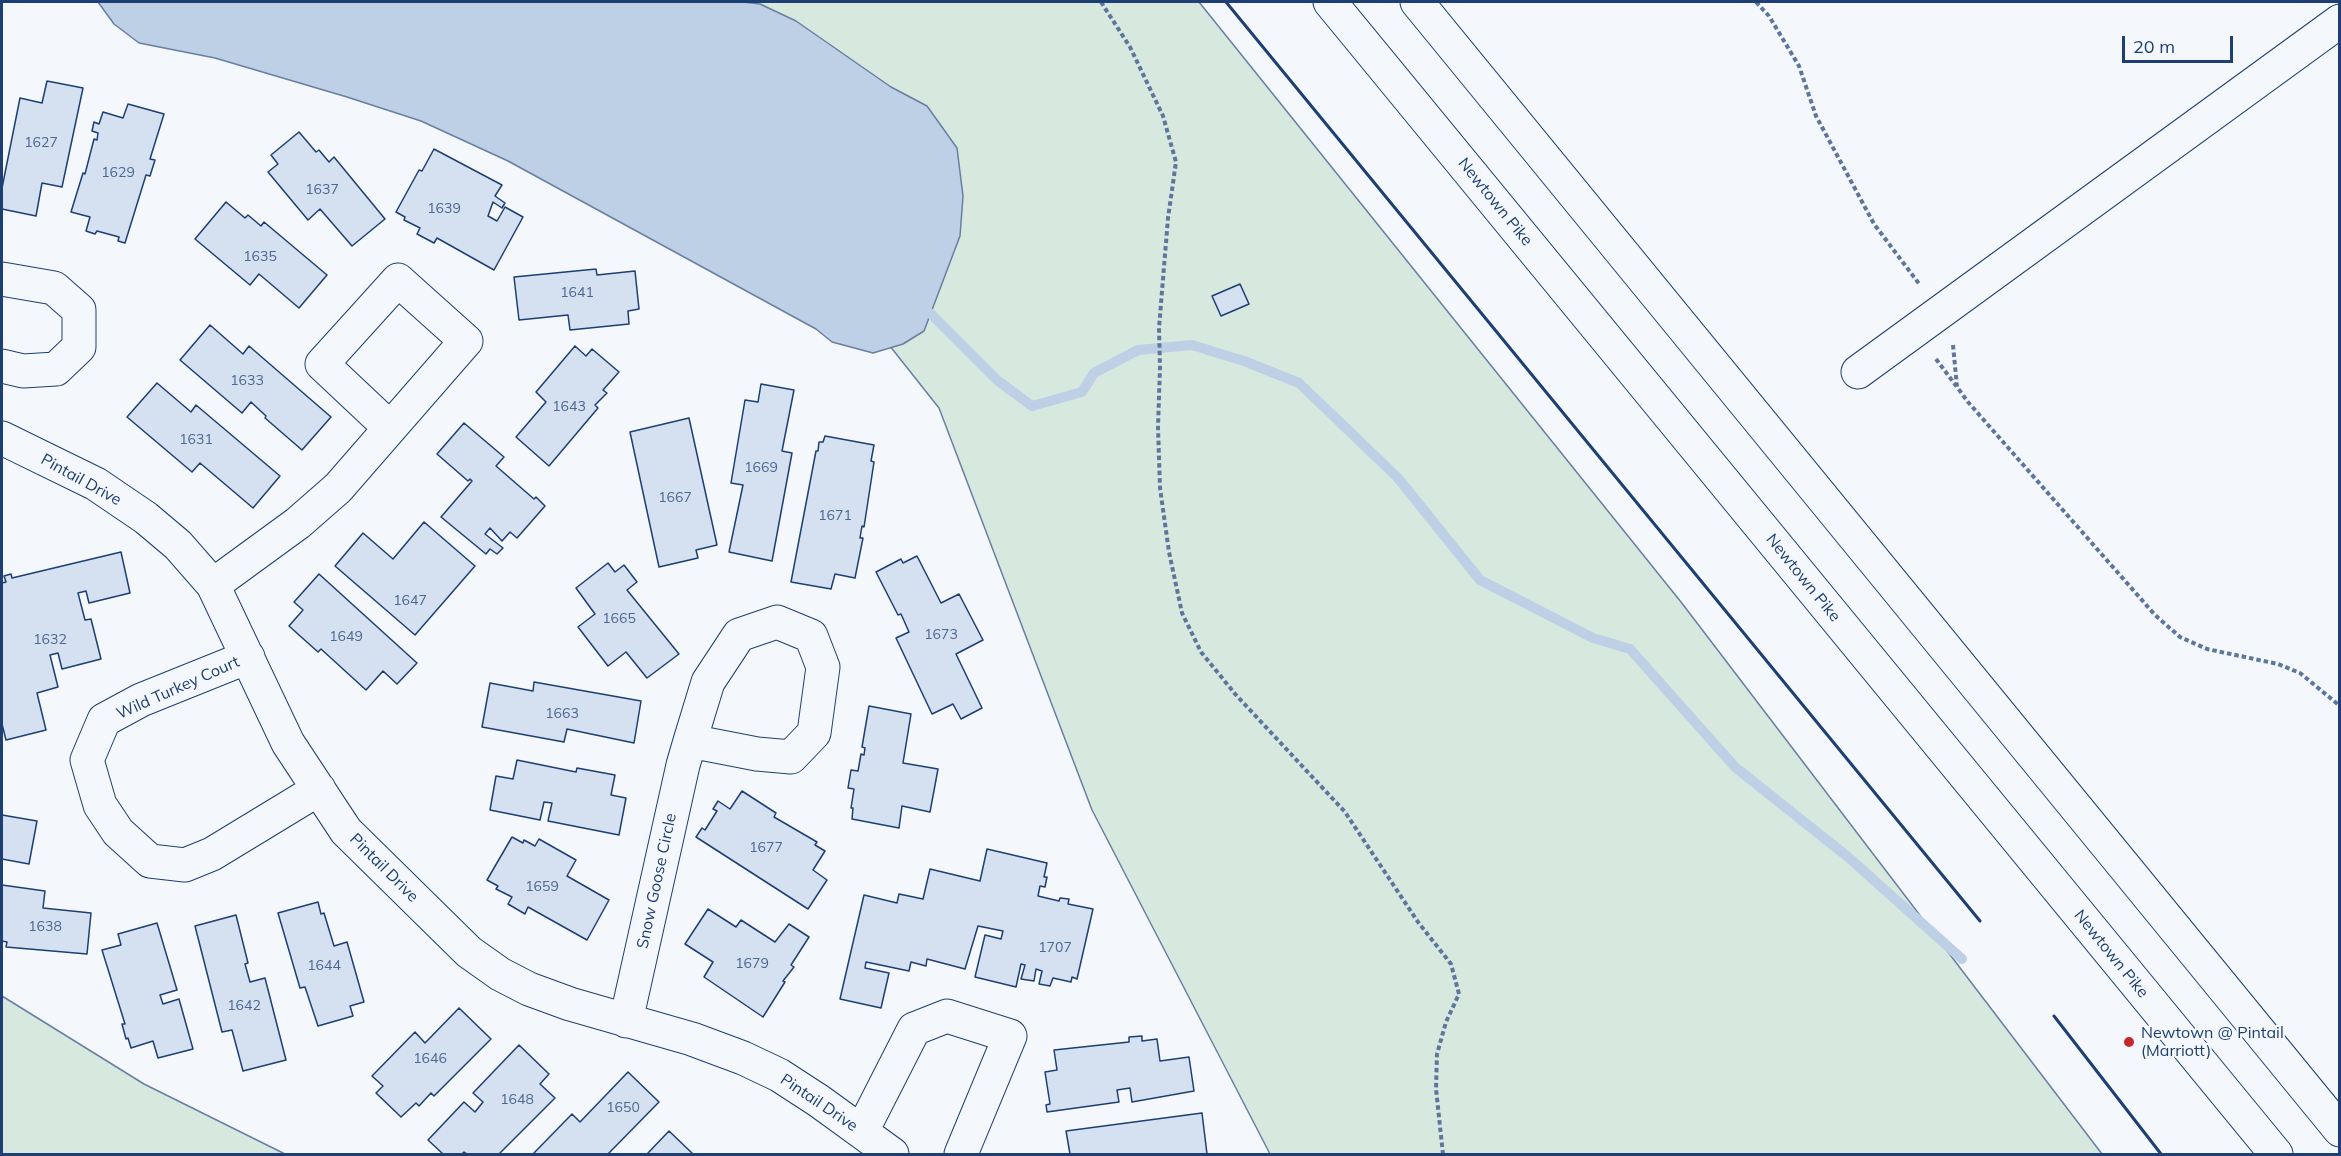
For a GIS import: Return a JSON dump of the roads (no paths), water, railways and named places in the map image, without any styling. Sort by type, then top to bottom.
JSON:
[{"type":"main road","name":"Newtown Pike","points":[[1330,2],[2276,1155]]},
{"type":"main road","points":[[1417,2],[2340,1130]]},
{"type":"main road","points":[[1858,372],[2340,21]]},
{"type":"main road","points":[[2,279],[54,288],[79,310],[79,347],[56,369],[23,371],[2,366]]},
{"type":"main road","points":[[213,585],[298,523],[338,488],[390,428]]},
{"type":"main road","name":"Pintail Drive","points":[[2,438],[96,484],[146,518],[178,545],[213,585],[288,743],[346,831],[469,952],[500,974],[570,1004],[692,1039],[742,1058],[779,1076],[862,1131],[892,1155]]},
{"type":"main road","name":"Snow Goose Circle","points":[[627,1021],[690,741],[708,682],[739,635],[777,622],[811,636],[823,666],[814,733],[791,757],[757,754],[690,741]]},
{"type":"main road","name":"Wild Turkey Court","points":[[248,657],[141,700],[104,720],[87,760],[100,805],[118,832],[150,861],[185,865],[212,854],[319,789]]},
{"type":"main road","points":[[862,1131],[914,1029],[947,1016],[1010,1036],[962,1155]]},
{"type":"water","points":[[98,2],[743,2],[760,4],[796,21],[891,87],[927,106],[957,148],[963,196],[960,236],[924,331],[903,344],[873,353],[832,342],[816,329],[508,161],[421,121],[347,97],[215,58],[139,43],[114,24]]},
{"type":"waterway","points":[[918,306],[931,314],[997,380],[1032,406],[1082,392],[1094,373],[1138,350],[1192,345],[1244,361],[1299,383],[1398,478],[1480,580],[1593,638],[1630,649],[1735,767],[1848,857],[1962,959]]},
{"type":"place","name":"Newtown @ Pintail (Marriott)","points":[[2129,1042]]}]
